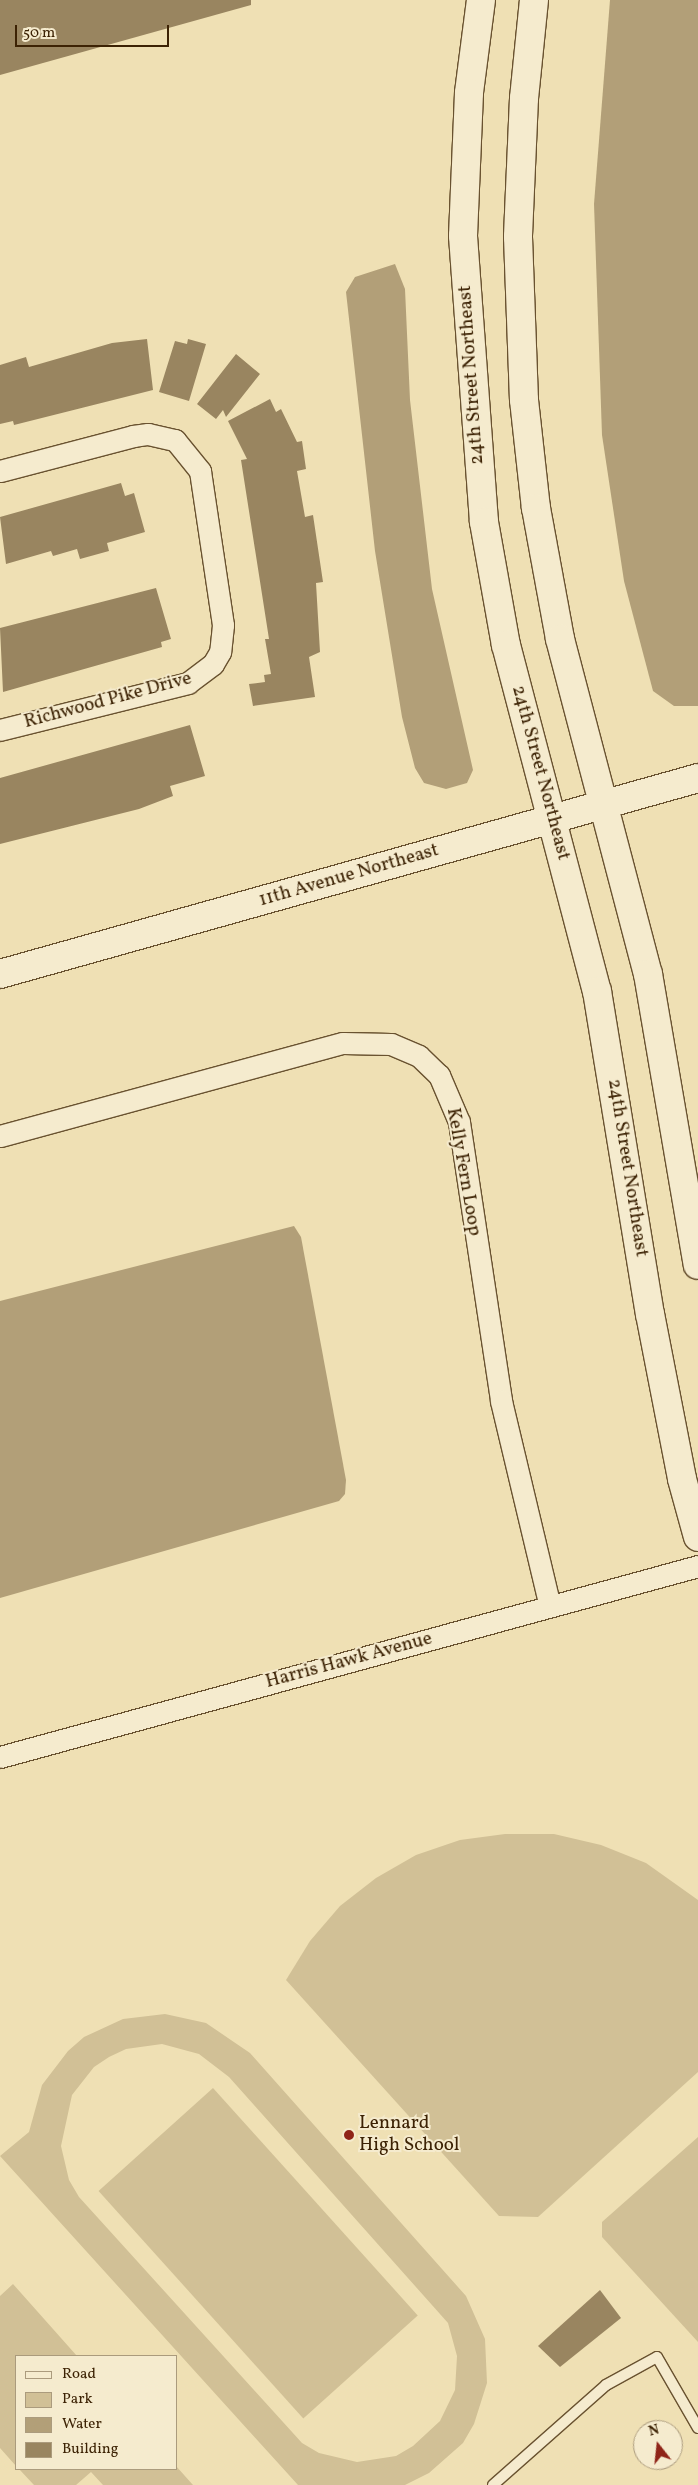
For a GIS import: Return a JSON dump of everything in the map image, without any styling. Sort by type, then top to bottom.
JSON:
[{"type":"street","name":"24th Street Northeast","points":[[481,0],[469,93],[463,236],[472,402],[484,522],[506,645],[597,991],[650,1314],[682,1479],[698,1537]]},
{"type":"street","points":[[534,0],[524,98],[518,237],[524,400],[536,508],[560,639],[602,805],[648,974],[698,1265]]},
{"type":"street","name":"Richwood Pike Drive","points":[[0,471],[133,436],[148,434],[175,440],[200,471],[223,639],[214,664],[188,683],[0,730]]},
{"type":"street","name":"11th Avenue Northeast","points":[[0,974],[698,778]]},
{"type":"street","name":"Kelly Fern Loop","points":[[1,1133],[343,1043],[391,1044],[419,1056],[439,1075],[459,1122],[501,1402],[550,1606]]},
{"type":"street","name":"Harris Hawk Avenue","points":[[0,1757],[698,1566]]},
{"type":"lane","points":[[493,2485],[606,2384],[658,2357],[698,2428]]},
{"type":"green space","points":[[505,1834],[554,1834],[601,1845],[646,1863],[698,1900],[698,2072],[538,2217],[499,2216],[286,1980],[310,1941],[340,1906],[376,1878],[416,1855],[460,1840]]},
{"type":"green space","points":[[165,2014],[206,2023],[250,2053],[466,2296],[485,2339],[487,2383],[474,2424],[463,2443],[429,2473],[405,2485],[298,2485],[0,2156],[29,2132],[42,2085],[68,2051],[84,2037],[123,2019]],"holes":[[[162,2044],[199,2054],[229,2077],[448,2323],[457,2356],[455,2390],[440,2421],[413,2446],[396,2456],[357,2462],[319,2453],[302,2443],[79,2197],[69,2180],[61,2146],[72,2095],[94,2067],[126,2049]]]},
{"type":"green space","points":[[213,2088],[418,2315],[303,2418],[99,2191]]},
{"type":"green space","points":[[698,2137],[698,2342],[602,2237],[602,2222]]},
{"type":"green space","points":[[13,2284],[76,2355],[15,2355],[15,2465],[0,2448],[0,2296]]},
{"type":"green space","points":[[178,2468],[193,2485],[103,2485],[91,2472],[76,2485],[34,2485],[20,2470],[178,2470]]},
{"type":"water","points":[[610,0],[698,0],[698,706],[674,706],[653,691],[624,581],[602,435],[594,204]]},
{"type":"water","points":[[395,264],[405,289],[410,400],[432,589],[473,770],[467,783],[446,789],[424,783],[415,768],[402,717],[375,551],[346,292],[355,277]]},
{"type":"water","points":[[294,1226],[301,1237],[346,1480],[345,1494],[339,1501],[0,1598],[0,1301]]},
{"type":"building","points":[[0,0],[251,0],[251,5],[0,75]]},
{"type":"building","points":[[147,339],[153,390],[14,425],[13,421],[0,424],[0,365],[26,357],[29,367],[112,343]]},
{"type":"building","points":[[188,339],[206,344],[189,401],[159,392],[175,341],[187,344]]},
{"type":"building","points":[[236,354],[260,374],[226,417],[223,410],[216,419],[197,404]]},
{"type":"building","points":[[270,399],[276,412],[281,409],[297,442],[302,441],[306,469],[297,471],[305,517],[313,515],[323,582],[316,583],[320,652],[309,657],[315,697],[253,706],[249,684],[265,682],[264,675],[271,674],[265,639],[269,639],[241,460],[247,459],[228,421]]},
{"type":"building","points":[[121,483],[125,496],[134,493],[145,532],[107,543],[109,551],[80,559],[77,549],[53,556],[51,551],[6,564],[0,517]]},
{"type":"building","points":[[156,588],[171,639],[161,642],[162,647],[3,692],[0,628]]},
{"type":"building","points":[[190,725],[205,776],[170,786],[173,796],[139,809],[0,844],[0,778]]},
{"type":"building","points":[[600,2290],[621,2318],[560,2367],[538,2346]]},
{"type":"place","name":"Lennard High School","points":[[349,2135]]}]
